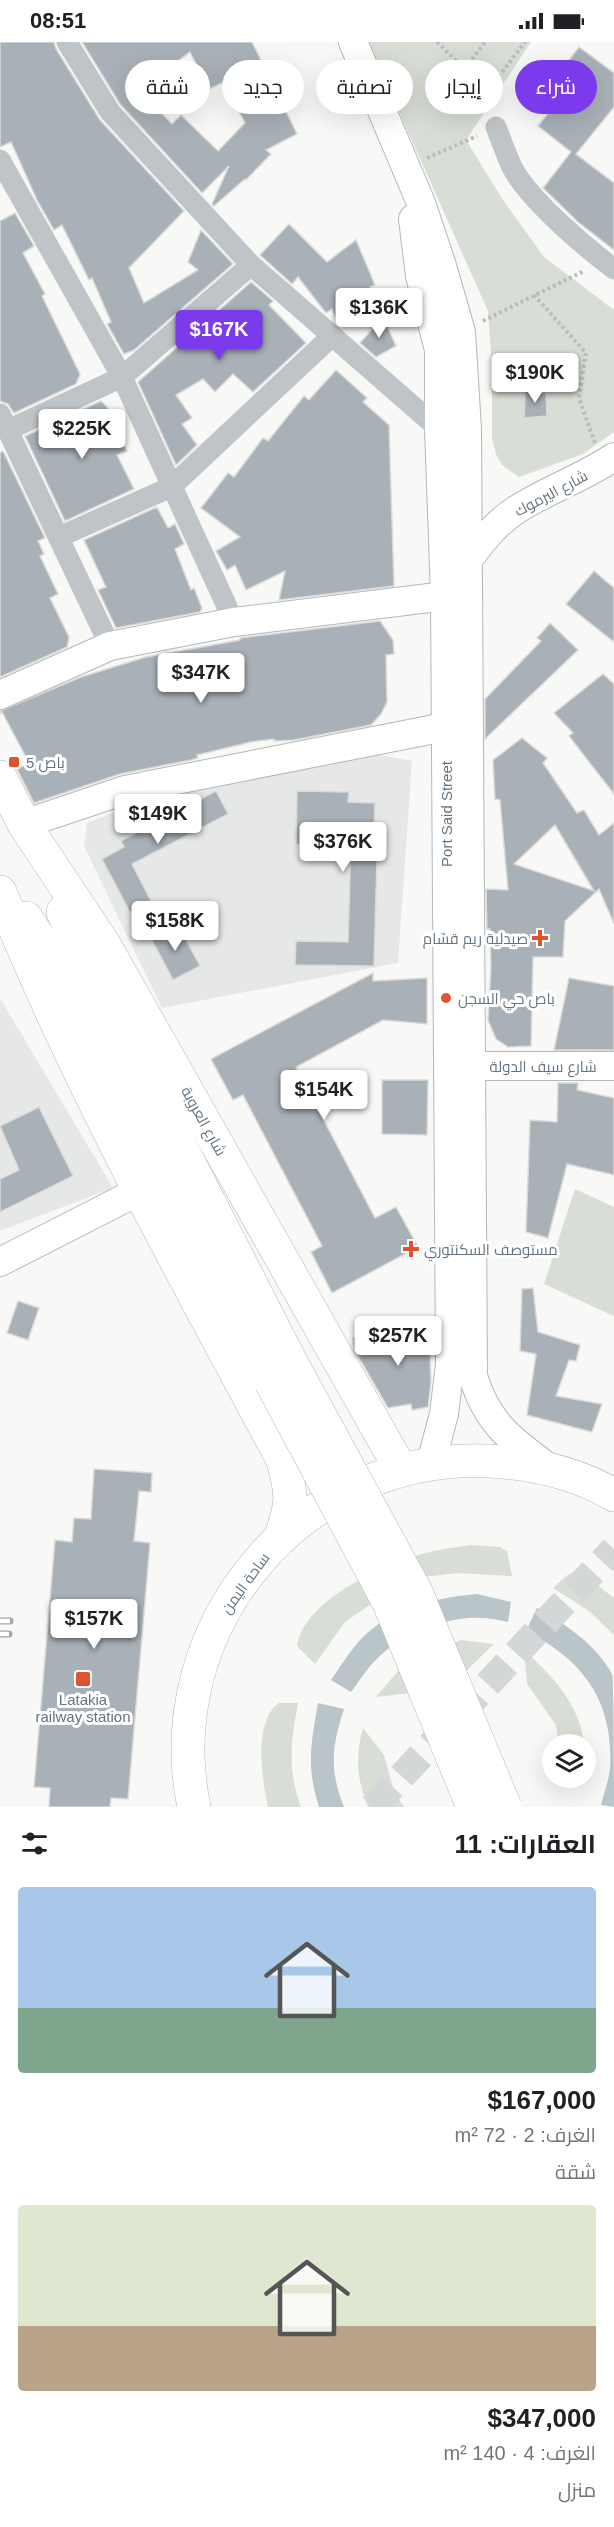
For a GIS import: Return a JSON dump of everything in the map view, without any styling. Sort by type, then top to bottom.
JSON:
[{"type":"main road","points":[[353,42],[407,166],[439,256],[461,332],[467,429],[473,1376],[480,1401],[496,1424],[522,1449],[549,1468]]},
{"type":"main road","name":"Port Said Street","points":[[407,166],[420,276],[439,350],[439,429],[445,596],[450,1365],[444,1414],[416,1467]]},
{"type":"main road","name":"شارع اليرموك","points":[[468,560],[489,533],[516,510],[608,461]]},
{"type":"main road","points":[[0,695],[110,646],[234,622],[445,596]]},
{"type":"main road","points":[[445,727],[125,790],[24,824],[83,956],[389,1603],[472,1807]]},
{"type":"main road","name":"شارع العروبة","points":[[0,777],[24,824],[105,946],[416,1467]]},
{"type":"main road","points":[[0,879],[59,969],[282,1375],[416,1592],[505,1807]]},
{"type":"main road","points":[[0,892],[34,978],[139,1191],[283,1460],[291,1490],[289,1515],[280,1538]]},
{"type":"main road","name":"شارع سيف الدولة","points":[[471,1066],[614,1066]]},
{"type":"main road","points":[[0,1263],[139,1191]]},
{"type":"main road","name":"ساحة اليمن","points":[[194,1807],[190,1788],[188,1749],[190,1709],[198,1671],[212,1634],[230,1599],[253,1566],[280,1538],[316,1509],[357,1486],[416,1467],[471,1460],[510,1462],[549,1468],[597,1485],[614,1495]]},
{"type":"street","points":[[67,42],[110,112],[250,265],[439,429]]},
{"type":"street","points":[[496,128],[512,168],[525,184],[558,220],[609,265]]},
{"type":"street","points":[[0,160],[122,377],[234,622]]},
{"type":"street","points":[[110,646],[4,422],[122,377],[250,265]]},
{"type":"street","points":[[58,537],[171,487],[332,336]]},
{"type":"path","points":[[437,42],[456,60]]},
{"type":"path","points":[[472,60],[485,42]]},
{"type":"path","points":[[503,72],[525,42]]},
{"type":"path","points":[[407,166],[496,128],[491,114]]},
{"type":"path","points":[[461,332],[534,295],[609,265]]},
{"type":"path","points":[[534,295],[586,353],[579,398],[608,461]]},
{"type":"shaded area","points":[[368,42],[531,42],[519,60],[515,60],[515,66],[503,84],[503,60],[425,60],[425,114],[483,114],[466,140],[503,200],[544,257],[614,310],[614,432],[583,454],[519,477],[502,465],[496,454],[492,438],[492,366],[488,311],[400,114],[413,114],[413,60],[376,60]]},
{"type":"shaded area","points":[[381,755],[412,761],[398,963],[162,1008],[84,846],[87,823],[229,768]]},
{"type":"shaded area","points":[[0,998],[113,1188],[0,1231]]},
{"type":"shaded area","points":[[575,1189],[614,1207],[614,1316],[544,1284]]},
{"type":"shaded area","points":[[472,1545],[500,1547],[507,1551],[512,1576],[458,1573],[423,1577],[374,1602],[345,1622],[315,1664],[297,1646],[303,1629],[314,1613],[349,1586],[409,1558],[437,1550]]},
{"type":"shaded area","points":[[574,1572],[584,1575],[614,1598],[614,1635],[589,1611],[553,1588]]},
{"type":"shaded area","points":[[477,1594],[511,1602],[508,1622],[487,1618],[468,1618],[441,1623],[391,1647],[373,1663],[351,1692],[331,1680],[360,1640],[384,1621],[422,1604]]},
{"type":"shaded area","points":[[537,1608],[569,1628],[588,1644],[612,1674],[614,1807],[601,1805],[608,1782],[610,1744],[607,1722],[600,1703],[591,1685],[579,1669],[546,1642],[526,1631]]},
{"type":"shaded area","points":[[461,1640],[494,1644],[467,1670],[419,1692],[376,1697],[404,1664]]},
{"type":"shaded area","points":[[524,1650],[563,1692],[577,1716],[582,1734],[557,1734],[556,1725],[527,1684]]},
{"type":"shaded area","points":[[279,1703],[298,1703],[292,1768],[301,1807],[268,1807],[262,1767],[263,1737],[265,1723]]},
{"type":"shaded area","points":[[318,1703],[344,1709],[335,1746],[334,1769],[344,1807],[319,1807],[315,1792],[311,1755]]},
{"type":"shaded area","points":[[363,1728],[384,1755],[394,1791],[404,1807],[368,1807],[361,1787],[358,1768]]},
{"type":"building","points":[[0,42],[54,42],[56,49],[100,120],[184,211],[129,268],[144,303],[198,270],[188,262],[201,230],[233,264],[134,350],[124,354],[107,324],[111,322],[92,278],[89,280],[62,225],[54,230],[37,200],[11,142],[0,147]]},
{"type":"building","points":[[82,42],[252,42],[261,60],[222,60],[222,83],[210,89],[210,60],[194,60],[190,52],[179,60],[125,60],[125,109]]},
{"type":"building","points":[[579,47],[596,60],[569,60]]},
{"type":"building","points":[[597,60],[614,73],[614,107],[576,154],[614,183],[614,250],[578,222],[543,188],[571,152],[538,126],[548,114],[597,114]]},
{"type":"building","points":[[129,114],[162,114],[172,124],[181,115],[218,151],[245,123],[240,114],[287,114],[297,134],[266,150],[271,154],[246,180],[214,206],[212,204],[229,166],[202,193]]},
{"type":"building","points":[[15,213],[34,246],[23,253],[45,294],[42,296],[80,374],[76,384],[14,413],[8,404],[0,401],[0,221]]},
{"type":"building","points":[[289,224],[327,262],[356,240],[375,285],[370,287],[373,293],[348,316],[345,314],[337,322],[332,309],[326,313],[298,277],[292,284],[260,255]]},
{"type":"building","points":[[251,282],[273,301],[269,305],[306,343],[253,392],[233,374],[215,392],[203,379],[176,395],[192,418],[182,424],[197,445],[176,465],[138,382]]},
{"type":"building","points":[[383,317],[396,346],[376,357],[360,343]]},
{"type":"building","points":[[336,370],[367,398],[363,402],[389,425],[394,586],[279,600],[285,571],[246,590],[235,565],[227,570],[216,551],[240,537],[201,508],[228,473],[234,477],[263,438],[268,441],[304,396],[309,400]]},
{"type":"building","points":[[525,390],[546,393],[547,416],[524,418]]},
{"type":"building","points":[[101,401],[107,407],[127,451],[117,455],[134,489],[65,521],[25,436]]},
{"type":"building","points":[[3,451],[45,538],[38,541],[44,554],[40,556],[58,594],[50,598],[69,637],[67,647],[0,677],[0,453]]},
{"type":"building","points":[[157,507],[168,528],[175,524],[184,544],[175,549],[191,590],[194,588],[202,608],[200,612],[116,628],[98,590],[106,587],[84,540]]},
{"type":"building","points":[[594,571],[614,588],[614,642],[566,604]]},
{"type":"building","points":[[380,621],[393,640],[394,654],[386,655],[387,702],[381,714],[371,725],[294,740],[274,741],[274,739],[251,742],[197,755],[198,758],[191,760],[120,774],[34,803],[17,769],[29,763],[0,711],[81,677],[146,657],[240,640],[240,638]]},
{"type":"building","points":[[550,623],[578,650],[485,739],[485,699],[541,641],[537,638]]},
{"type":"building","points":[[603,674],[614,684],[614,794],[569,736],[573,733],[554,713]]},
{"type":"building","points":[[522,738],[547,758],[543,763],[577,813],[584,810],[599,835],[614,823],[614,924],[599,889],[565,921],[563,957],[533,957],[531,1046],[508,1047],[496,1039],[488,1020],[491,967],[486,889],[508,890],[500,800],[495,799],[493,760]],"holes":[[[555,825],[594,891],[514,864]]]},
{"type":"building","points":[[216,791],[228,814],[132,864],[151,901],[130,912],[102,859],[124,847],[121,841]]},
{"type":"building","points":[[297,791],[349,792],[348,802],[375,803],[373,856],[377,857],[374,966],[295,965],[296,941],[348,942],[351,845],[296,844]]},
{"type":"building","points":[[178,925],[200,966],[173,980],[151,938]]},
{"type":"building","points":[[373,973],[373,981],[427,978],[427,1024],[383,1020],[296,1067],[375,1218],[396,1207],[418,1247],[332,1293],[311,1252],[322,1246],[243,1095],[233,1100],[211,1059]]},
{"type":"building","points":[[569,978],[614,986],[614,1050],[554,1050]]},
{"type":"building","points":[[382,1080],[428,1080],[427,1135],[382,1134]]},
{"type":"building","points":[[558,1083],[578,1083],[577,1090],[614,1098],[614,1175],[567,1164],[548,1238],[526,1232],[530,1120],[557,1122]]},
{"type":"building","points":[[39,1107],[73,1176],[0,1212],[0,1179],[19,1170],[0,1126]]},
{"type":"building","points":[[533,1288],[538,1332],[580,1345],[576,1361],[569,1360],[556,1396],[602,1404],[592,1432],[527,1415],[536,1354],[520,1351],[522,1289]]},
{"type":"building","points":[[18,1301],[39,1308],[28,1340],[7,1333]]},
{"type":"building","points":[[429,1331],[431,1382],[428,1407],[412,1410],[411,1404],[388,1408],[354,1349],[353,1338],[383,1333]]},
{"type":"building","points":[[94,1469],[152,1473],[151,1492],[139,1491],[134,1541],[150,1543],[128,1799],[111,1798],[110,1807],[49,1807],[50,1788],[34,1787],[55,1540],[72,1542],[74,1518],[91,1519]]},
{"type":"tunnel","points":[[373,1807],[614,1549]]},
{"type":"railway","points":[[0,1621],[10,1621]]},
{"type":"railway","points":[[0,1634],[9,1634]]},
{"type":"place","name":"باص 5","points":[[14,762]]},
{"type":"place","name":"صيدلية ريم قسّام","points":[[540,938]]},
{"type":"place","name":"باص حي السجن","points":[[446,998]]},
{"type":"place","name":"مستوصف السكنتوري","points":[[411,1249]]},
{"type":"place","name":"Latakia railway station","points":[[83,1679]]}]
